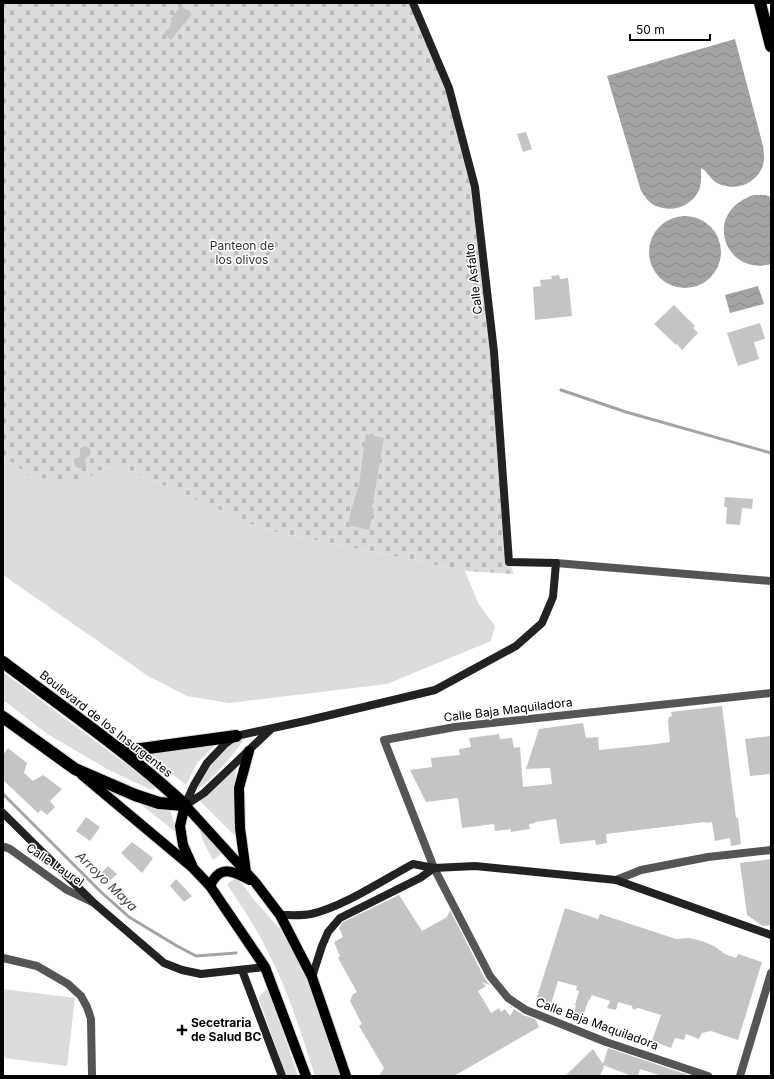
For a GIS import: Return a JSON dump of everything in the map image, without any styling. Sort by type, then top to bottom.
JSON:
[{"type":"highway","points":[[760,3],[771,46]]},
{"type":"highway","name":"Boulevard de los Insurgentes","points":[[3,662],[120,749],[155,778],[185,806]]},
{"type":"highway","points":[[3,717],[75,769],[135,796],[159,803],[185,806]]},
{"type":"highway","points":[[120,749],[141,749],[236,736]]},
{"type":"main road","points":[[246,872],[240,828],[239,788],[249,751]]},
{"type":"main road","points":[[75,769],[194,868],[210,886],[265,967],[306,1076]]},
{"type":"main road","points":[[185,806],[180,826],[183,845],[194,868]]},
{"type":"main road","name":"Boulevard de los Insurgentes","points":[[185,806],[255,882],[280,915],[312,977],[346,1076]]},
{"type":"main road","points":[[210,886],[218,874],[227,870],[255,882]]},
{"type":"street","name":"Calle Asfalto","points":[[413,3],[449,88],[475,187],[494,352],[510,562],[556,563]]},
{"type":"street","points":[[185,806],[197,781],[208,763],[225,744],[236,736],[272,729],[435,690],[516,646],[542,623],[553,596],[556,563],[771,581]]},
{"type":"street","name":"Calle Baja Maquiladora","points":[[708,1076],[584,1033],[526,1010],[508,998],[490,976],[434,868],[384,740],[455,727],[771,693]]},
{"type":"street","points":[[185,806],[204,793],[272,729]]},
{"type":"street","points":[[3,812],[94,903],[164,963],[182,970],[201,974],[265,967]]},
{"type":"street","name":"Calle Laurel","points":[[3,848],[5,847],[10,849],[67,890],[94,903]]},
{"type":"street","points":[[616,880],[641,870],[700,859],[771,850]]},
{"type":"street","points":[[280,915],[295,916],[311,914],[339,905],[413,864],[434,868],[475,866],[616,880],[771,935]]},
{"type":"street","points":[[312,977],[328,932],[340,918],[420,878],[434,868]]},
{"type":"street","points":[[3,958],[37,966],[68,984],[81,996],[91,1019],[92,1076]]},
{"type":"street","points":[[242,970],[282,1076]]},
{"type":"street","points":[[740,1076],[771,973]]},
{"type":"green space","name":"Panteon de los olivos","points":[[3,3],[413,3],[449,88],[475,187],[509,562],[514,574],[465,571],[263,529],[120,466],[105,468],[84,480],[62,482],[30,476],[3,456]]},
{"type":"green space","points":[[3,456],[30,476],[84,480],[105,468],[120,466],[263,529],[465,571],[478,603],[495,626],[491,641],[387,684],[229,703],[187,696],[148,676],[3,575]]},
{"type":"green space","points":[[3,672],[150,782],[155,786],[154,790],[107,769],[49,735],[3,700]]},
{"type":"green space","points":[[244,739],[235,752],[209,780],[197,790],[204,773],[215,759],[228,747]]},
{"type":"green space","points":[[219,741],[197,763],[186,785],[144,752]]},
{"type":"green space","points":[[237,767],[234,794],[237,838],[199,800]]},
{"type":"green space","points":[[130,796],[170,810],[177,833]]},
{"type":"green space","points":[[198,825],[222,853],[213,860],[203,841]]},
{"type":"green space","points":[[237,877],[255,901],[280,929],[304,971],[342,1076],[315,1076],[294,1012],[275,965],[258,933],[227,884]]},
{"type":"green space","points":[[3,989],[75,998],[67,1066],[3,1058]]},
{"type":"green space","points":[[267,989],[273,1002],[298,1076],[286,1076],[259,999],[260,995]]},
{"type":"water","points":[[735,39],[763,146],[764,160],[762,168],[759,174],[750,182],[744,185],[732,187],[716,183],[701,168],[700,187],[696,196],[692,200],[681,207],[669,209],[656,206],[649,202],[641,191],[607,76]]},
{"type":"water","points":[[754,195],[765,195],[771,197],[771,264],[755,265],[741,261],[731,252],[725,241],[724,228],[728,215],[738,203]]},
{"type":"water","points":[[685,216],[705,222],[715,232],[721,252],[715,272],[705,282],[685,288],[665,282],[655,272],[649,252],[655,232],[665,222]]},
{"type":"water","points":[[758,286],[764,304],[730,313],[725,295]]},
{"type":"building","points":[[181,6],[192,14],[171,40],[164,34],[171,25],[170,24],[172,21],[170,20]]},
{"type":"building","points":[[526,132],[532,149],[523,152],[517,134]]},
{"type":"building","points":[[559,275],[560,279],[568,278],[572,316],[535,320],[533,287],[541,286],[540,280],[552,279],[551,276]]},
{"type":"building","points":[[674,305],[695,326],[693,328],[698,333],[682,350],[654,324]]},
{"type":"building","points":[[760,323],[765,339],[754,342],[759,359],[738,366],[727,333]]},
{"type":"building","points":[[366,434],[384,438],[372,508],[374,509],[369,530],[348,525],[359,484]]},
{"type":"building","points":[[85,446],[90,449],[91,454],[85,459],[86,466],[80,469],[75,466],[75,460],[80,456],[80,449]]},
{"type":"building","points":[[725,497],[753,499],[752,509],[742,508],[740,525],[726,524],[727,507],[724,507]]},
{"type":"building","points":[[722,706],[736,818],[738,818],[741,844],[731,846],[730,838],[715,841],[712,822],[606,834],[607,843],[596,845],[595,840],[560,844],[556,819],[535,822],[529,824],[530,829],[511,832],[511,829],[495,831],[494,824],[462,828],[458,798],[426,802],[410,770],[432,767],[431,758],[460,755],[459,749],[471,747],[469,738],[499,734],[500,739],[512,738],[514,748],[520,747],[523,787],[552,784],[550,768],[526,769],[539,729],[583,723],[586,738],[598,737],[599,750],[656,744],[670,742],[668,722],[669,717],[672,716],[671,712]]},
{"type":"building","points":[[771,736],[771,774],[750,776],[745,739]]},
{"type":"building","points":[[8,748],[27,763],[24,773],[33,781],[43,775],[62,789],[50,801],[55,807],[47,815],[41,810],[38,813],[3,780],[3,755]]},
{"type":"building","points":[[86,817],[100,827],[90,841],[76,831]]},
{"type":"building","points":[[132,842],[153,858],[142,873],[121,853]]},
{"type":"building","points":[[771,859],[771,925],[763,926],[747,915],[740,863]]},
{"type":"building","points":[[108,866],[117,874],[105,885],[97,877]]},
{"type":"building","points":[[176,879],[192,896],[184,902],[170,886]]},
{"type":"building","points":[[399,895],[422,931],[447,917],[450,910],[485,979],[490,985],[481,982],[486,986],[478,991],[491,1013],[499,1008],[501,1012],[505,1009],[510,1016],[514,1009],[523,1015],[535,1019],[539,1027],[454,1076],[379,1076],[384,1068],[359,1026],[362,1024],[350,1001],[353,994],[357,992],[338,958],[340,956],[334,942],[343,937],[339,928],[343,922]]},
{"type":"building","points":[[565,908],[598,919],[600,914],[676,939],[689,938],[702,941],[714,946],[725,954],[736,958],[738,954],[762,962],[738,1040],[711,1031],[702,1033],[699,1039],[686,1034],[684,1040],[675,1038],[671,1048],[652,1041],[661,1015],[638,1008],[633,1010],[632,1006],[618,1002],[616,1010],[607,1008],[610,1001],[592,995],[583,1016],[574,1013],[579,991],[576,990],[577,986],[558,981],[551,1004],[536,1000]]},
{"type":"building","points":[[608,1048],[691,1076],[662,1076],[640,1069],[638,1076],[632,1076],[603,1065],[604,1067],[600,1076],[565,1076],[593,1049],[603,1064]]},
{"type":"waterway","points":[[561,390],[626,412],[771,453]]},
{"type":"waterway","name":"Arroyo Maya","points":[[3,794],[101,892],[129,917],[196,956],[236,953]]},
{"type":"place","name":"Secetraria de Salud BC","points":[[182,1030]]}]
